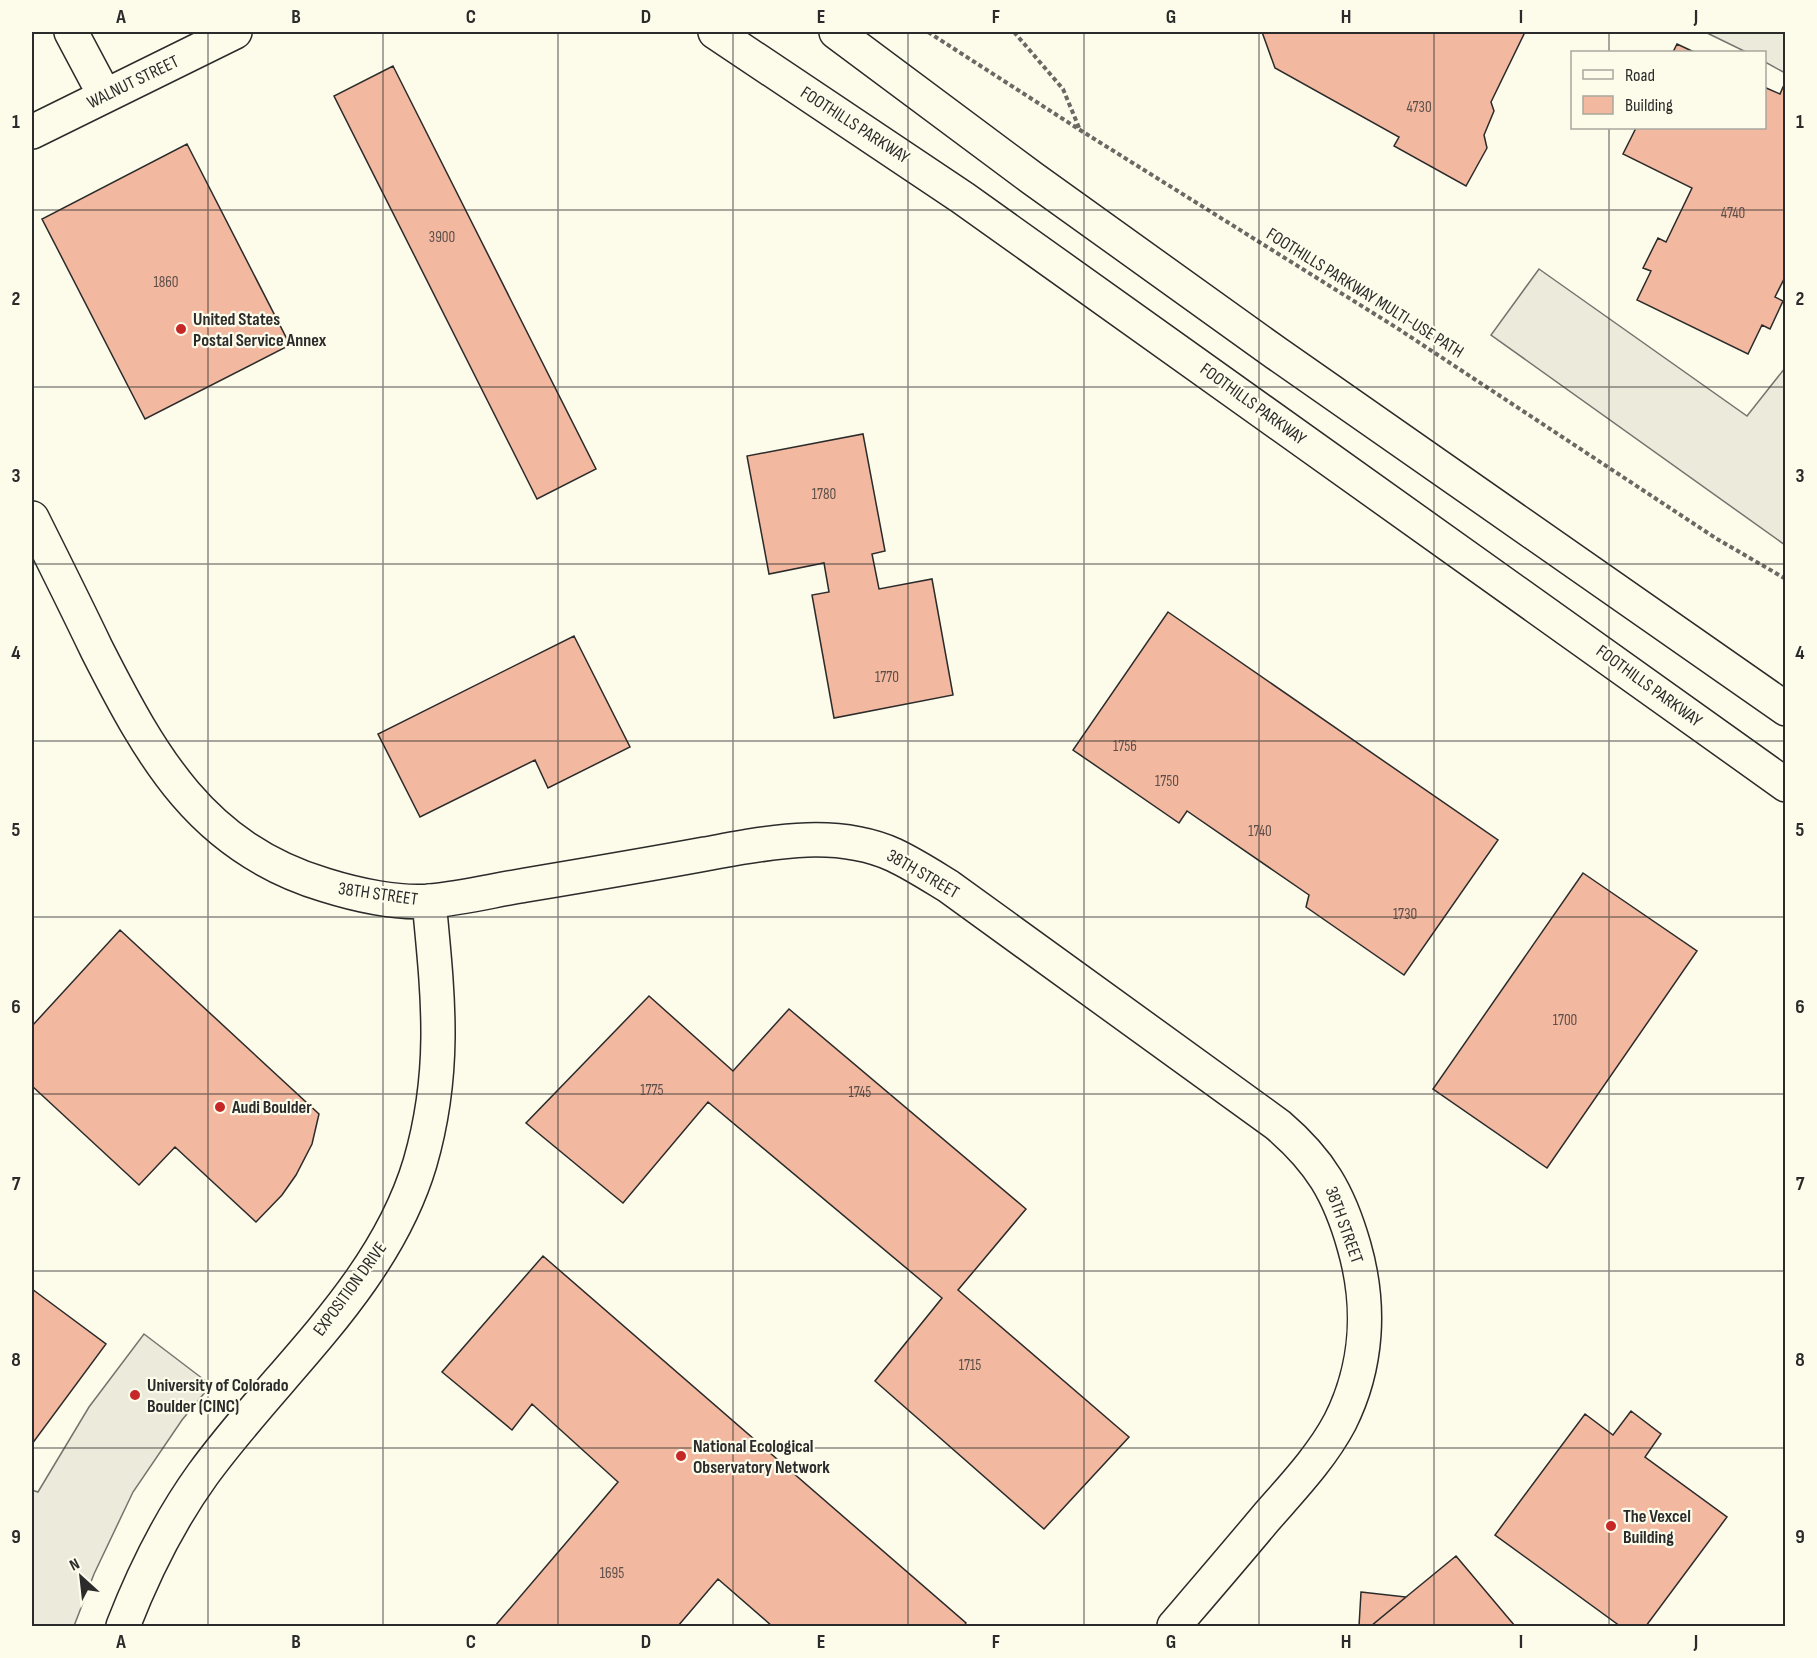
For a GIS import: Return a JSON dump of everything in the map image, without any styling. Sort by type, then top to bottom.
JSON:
[{"type":"main road","points":[[71,32],[105,96]]},
{"type":"main road","name":"WALNUT STREET","points":[[32,132],[235,32]]},
{"type":"main road","name":"FOOTHILLS PARKWAY","points":[[715,32],[963,198],[1785,785]]},
{"type":"main road","points":[[837,32],[1032,178],[1276,353],[1785,709]]},
{"type":"main road","name":"38TH STREET","points":[[32,518],[126,708],[157,759],[178,788],[206,818],[253,853],[308,880],[361,895],[429,901],[747,847],[802,840],[840,841],[876,849],[925,871],[948,886],[1278,1125],[1299,1143],[1316,1162],[1330,1184],[1341,1208],[1360,1266],[1366,1312],[1363,1351],[1358,1374],[1340,1422],[1324,1447],[1290,1491],[1174,1626]]},
{"type":"main road","name":"EXPOSITION DRIVE","points":[[123,1626],[148,1566],[174,1517],[224,1446],[355,1288],[378,1254],[406,1200],[426,1140],[438,1065],[438,990],[429,901]]},
{"type":"path","name":"FOOTHILLS PARKWAY MULTI-USE PATH","points":[[928,32],[1397,328],[1717,539],[1785,579]]},
{"type":"path","points":[[1014,32],[1063,89],[1080,130]]},
{"type":"shaded area","points":[[1705,32],[1785,32],[1785,73],[1766,63],[1766,51],[1744,51]]},
{"type":"shaded area","points":[[1539,269],[1747,416],[1785,368],[1785,545],[1491,335]]},
{"type":"shaded area","points":[[144,1334],[211,1385],[182,1420],[133,1492],[94,1574],[74,1626],[32,1626],[32,1490],[38,1492],[89,1407]]},
{"type":"building","points":[[1262,32],[1525,32],[1491,102],[1494,111],[1484,135],[1487,148],[1466,186],[1394,146],[1399,137],[1275,68]]},
{"type":"building","points":[[1677,44],[1692,51],[1674,51]]},
{"type":"building","points":[[393,66],[596,469],[537,499],[334,96]]},
{"type":"building","points":[[1783,87],[1786,88],[1786,275],[1775,297],[1783,301],[1770,329],[1762,325],[1748,354],[1637,300],[1651,271],[1643,268],[1658,238],[1666,242],[1692,188],[1623,154],[1636,129],[1766,129],[1766,88],[1780,94]]},
{"type":"building","points":[[187,144],[290,345],[145,419],[42,219]]},
{"type":"building","points":[[863,434],[885,551],[872,554],[879,589],[932,579],[953,695],[834,718],[812,595],[829,592],[824,563],[769,574],[747,456]]},
{"type":"building","points":[[1168,612],[1498,840],[1404,975],[1306,907],[1309,895],[1187,811],[1179,823],[1073,750]]},
{"type":"building","points":[[574,636],[630,747],[548,788],[535,760],[420,817],[378,734]]},
{"type":"building","points":[[1583,873],[1697,951],[1547,1168],[1433,1089]]},
{"type":"building","points":[[120,930],[319,1114],[312,1144],[296,1175],[282,1195],[256,1222],[175,1147],[139,1185],[32,1086],[32,1026]]},
{"type":"building","points":[[649,996],[733,1071],[789,1009],[1026,1209],[958,1290],[1129,1437],[1044,1529],[875,1381],[942,1298],[708,1102],[623,1203],[526,1123]]},
{"type":"building","name":"National Ecological Observatory Network","points":[[543,1256],[966,1623],[964,1626],[772,1626],[718,1579],[678,1626],[495,1626],[618,1482],[532,1404],[512,1430],[442,1372]]},
{"type":"building","points":[[32,1289],[106,1344],[32,1444]]},
{"type":"building","name":"The Vexcel Building","points":[[1631,1411],[1661,1434],[1645,1457],[1727,1517],[1646,1626],[1620,1626],[1495,1535],[1585,1414],[1613,1435]]},
{"type":"building","points":[[1456,1556],[1515,1626],[1371,1626],[1406,1597]]},
{"type":"building","points":[[1361,1592],[1406,1597],[1371,1626],[1359,1626]]},
{"type":"place","name":"United States Postal Service Annex","points":[[181,329]]},
{"type":"place","name":"Audi Boulder","points":[[220,1107]]},
{"type":"place","name":"University of Colorado Boulder (CINC)","points":[[135,1395]]},
{"type":"place","name":"National Ecological Observatory Network","points":[[681,1456]]},
{"type":"place","name":"The Vexcel Building","points":[[1611,1526]]}]
